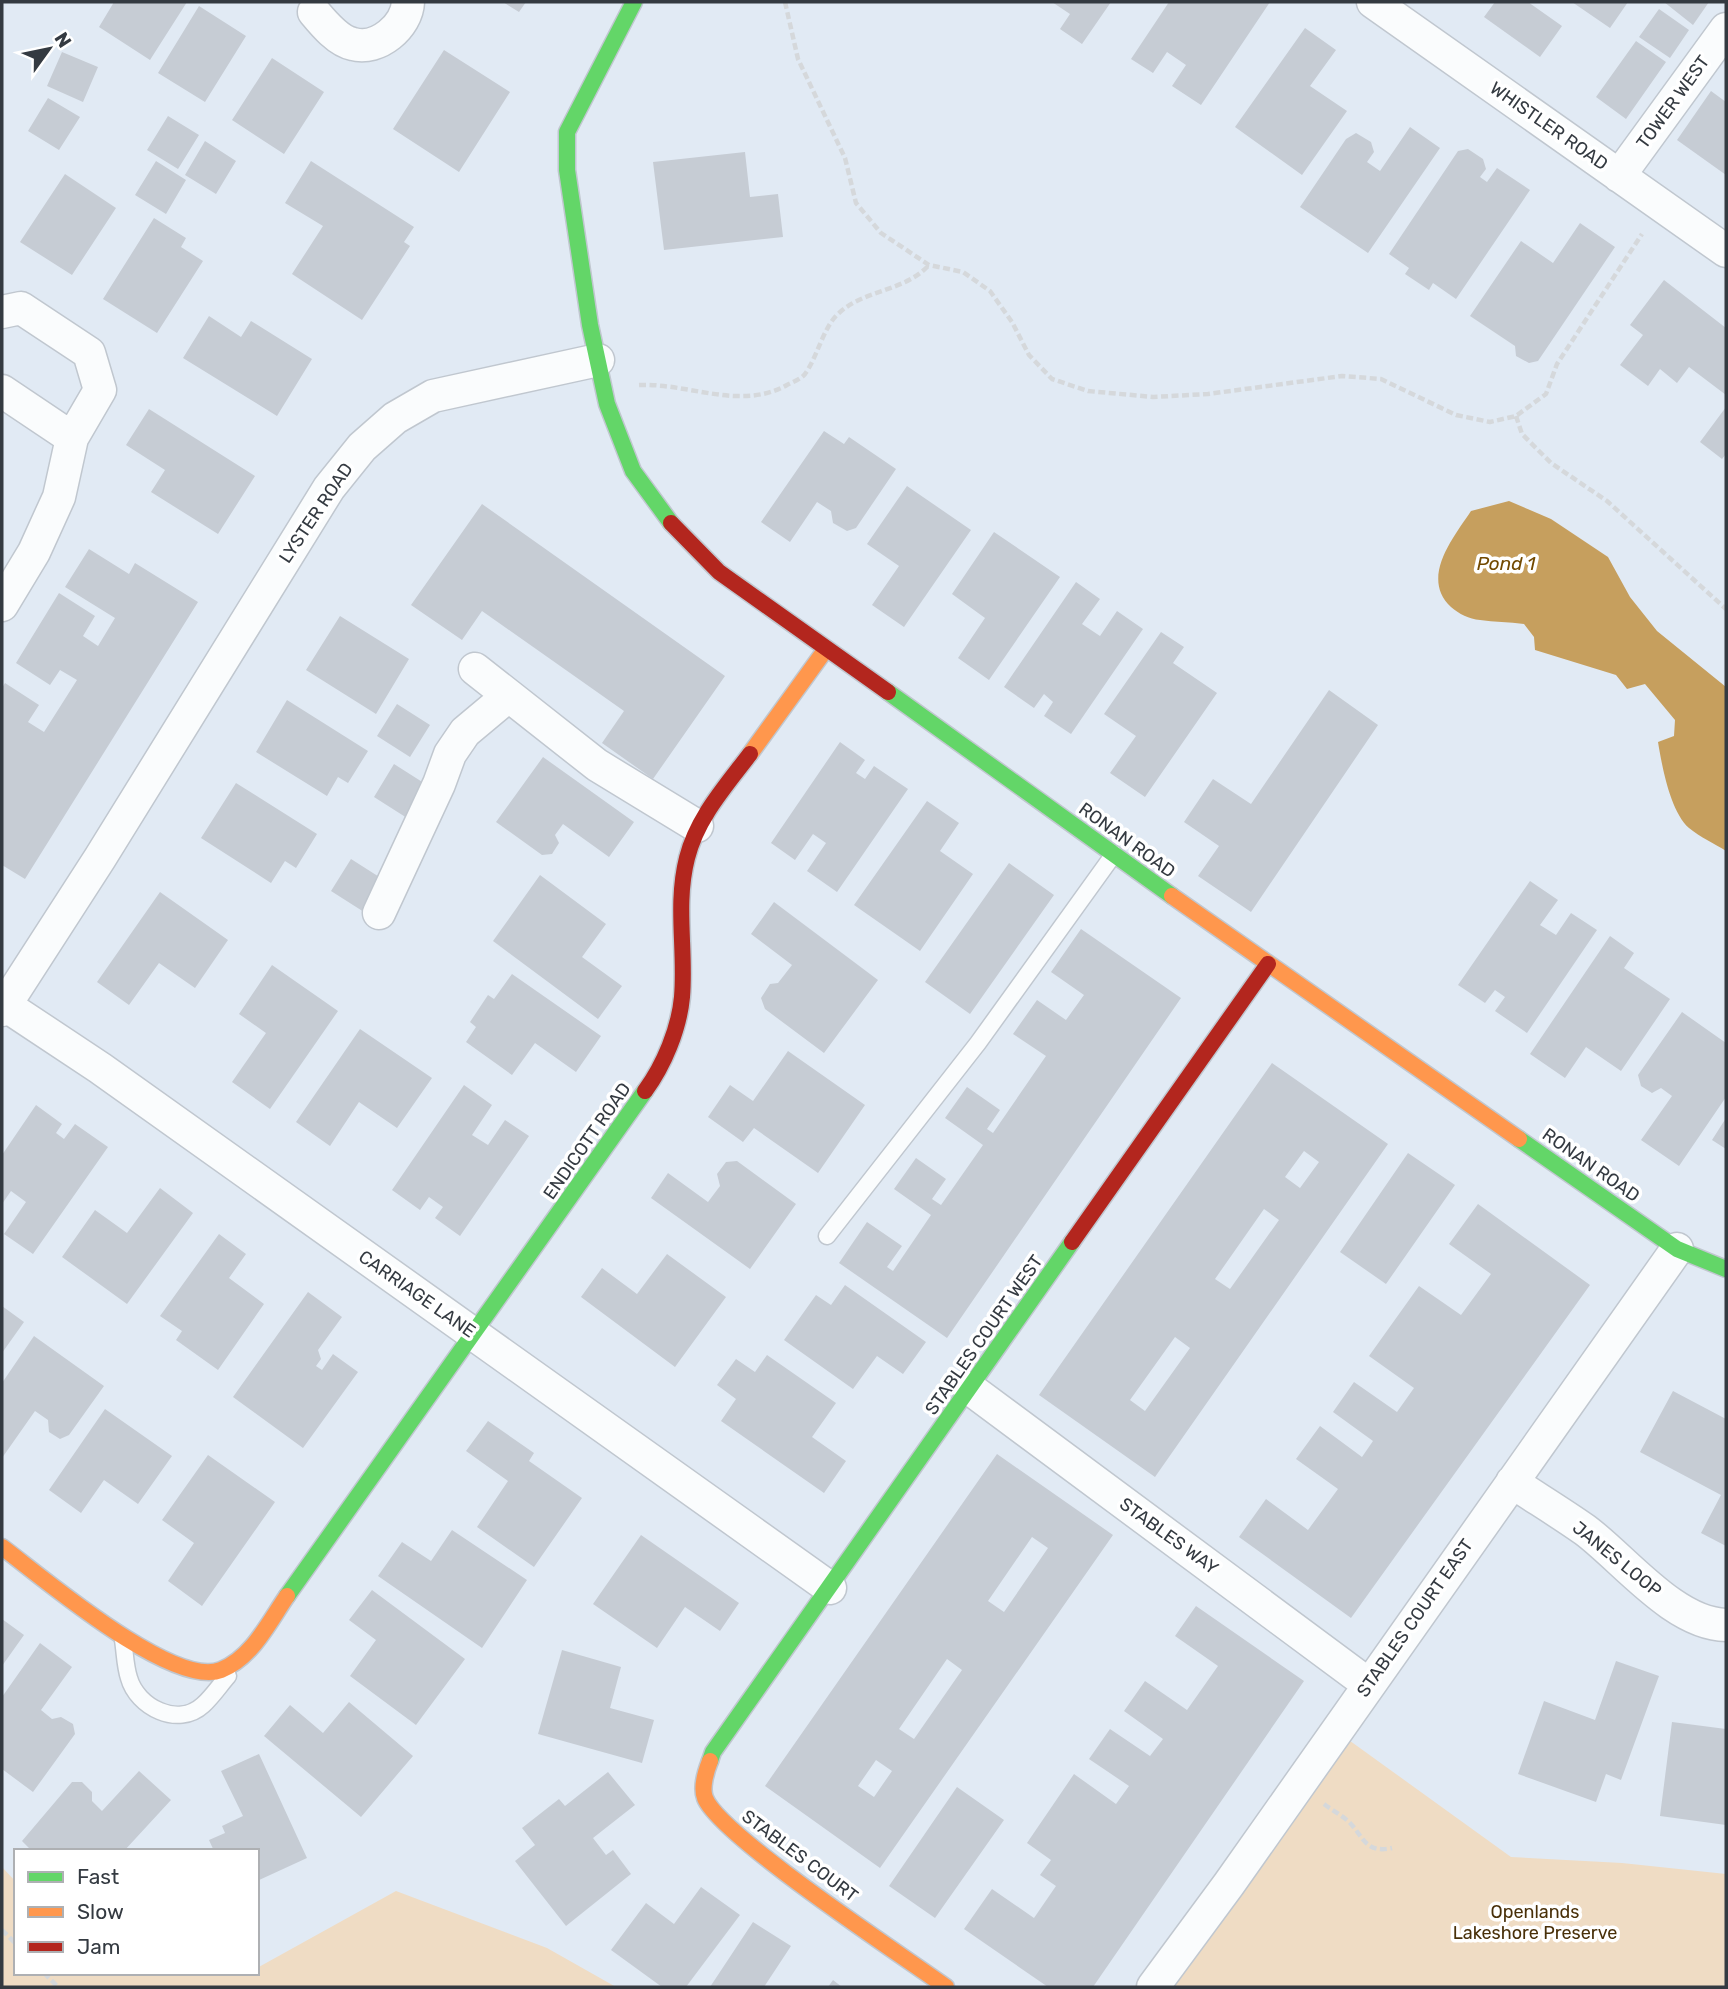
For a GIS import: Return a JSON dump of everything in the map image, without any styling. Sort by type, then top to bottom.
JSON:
[{"type":"street","points":[[311,5],[339,36],[351,44],[365,46],[377,42],[398,27],[407,16],[408,2]]},
{"type":"street","points":[[601,373],[567,170],[567,132],[634,2]]},
{"type":"street","name":"WHISTLER ROAD","points":[[1373,2],[1726,251]]},
{"type":"street","name":"TOWER WEST","points":[[1619,176],[1726,29]]},
{"type":"street","points":[[2,312],[21,308],[89,353],[100,390],[72,438],[59,498],[34,552],[2,605]]},
{"type":"street","name":"RONAN ROAD","points":[[601,373],[610,415],[633,471],[666,521],[719,572],[1268,964],[1677,1249],[1726,1269]]},
{"type":"street","name":"LYSTER ROAD","points":[[3,1006],[100,858],[329,488],[362,447],[394,418],[433,396],[601,373]]},
{"type":"street","points":[[2,391],[72,438]]},
{"type":"street","name":"ENDICOTT ROAD","points":[[244,1657],[653,1080],[671,1041],[682,1000],[683,951],[679,917],[685,860],[697,826],[826,649]]},
{"type":"street","points":[[475,669],[597,765],[697,826]]},
{"type":"street","points":[[379,913],[439,784],[450,754],[465,732],[508,696]]},
{"type":"street","name":"STABLES COURT WEST","points":[[730,1727],[1268,964]]},
{"type":"street","name":"CARRIAGE LANE","points":[[3,1006],[100,1068],[830,1588]]},
{"type":"street","name":"STABLES COURT EAST","points":[[1153,1987],[1677,1249]]},
{"type":"street","name":"STABLES WAY","points":[[969,1388],[1368,1684]]},
{"type":"street","name":"JANES LOOP","points":[[1512,1482],[1587,1532],[1647,1587],[1710,1625],[1726,1625]]},
{"type":"street","points":[[2,1547],[123,1634],[170,1664],[202,1673],[226,1670],[244,1657]]},
{"type":"street","name":"STABLES COURT","points":[[730,1727],[713,1752],[705,1775],[705,1798],[736,1835],[946,1987]]},
{"type":"lane","points":[[827,1236],[978,1043],[1114,853]]},
{"type":"lane","points":[[123,1634],[129,1679],[149,1706],[165,1713],[181,1715],[202,1706],[244,1657]]},
{"type":"path","points":[[785,2],[798,60],[845,158],[856,203],[881,233],[929,265],[963,272],[990,291],[1012,321],[1029,355],[1052,379],[1088,391],[1153,397],[1208,394],[1342,376],[1381,379],[1456,415],[1490,422],[1516,416],[1546,394],[1557,364],[1642,234]]},
{"type":"path","points":[[601,373],[650,385],[728,397],[770,394],[804,376],[838,314],[859,300],[895,289],[919,275],[929,265]]},
{"type":"path","points":[[1516,416],[1522,434],[1551,463],[1607,501],[1726,609]]},
{"type":"path","points":[[1298,1785],[1350,1823],[1357,1835],[1371,1847],[1382,1851],[1392,1848]]},
{"type":"green space","name":"Openlands Lakeshore Preserve","points":[[1346,1738],[1511,1857],[1622,1863],[1726,1874],[1726,1987],[1169,1987]]},
{"type":"green space","points":[[2,1867],[14,1880],[14,1975],[259,1975],[259,1967],[396,1891],[547,1948],[616,1987],[2,1987]]},
{"type":"water","name":"Pond 1","points":[[1509,501],[1551,519],[1608,557],[1630,597],[1657,631],[1726,687],[1726,851],[1689,828],[1677,811],[1668,788],[1658,742],[1674,736],[1675,720],[1645,684],[1627,689],[1616,675],[1535,650],[1534,637],[1524,624],[1468,617],[1451,607],[1442,596],[1439,571],[1443,558],[1471,511]]},
{"type":"building","points":[[114,2],[187,2],[150,60],[99,27]]},
{"type":"building","points":[[503,2],[526,2],[519,12]]},
{"type":"building","points":[[1052,2],[1111,2],[1082,44],[1060,29],[1070,14]]},
{"type":"building","points":[[1169,2],[1270,2],[1201,105],[1172,86],[1186,65],[1167,52],[1153,73],[1131,59]]},
{"type":"building","points":[[1495,2],[1528,2],[1562,26],[1540,57],[1484,17]]},
{"type":"building","points":[[1572,2],[1628,2],[1610,28]]},
{"type":"building","points":[[1664,2],[1709,2],[1693,25]]},
{"type":"building","points":[[199,6],[246,36],[205,102],[158,73]]},
{"type":"building","points":[[1659,9],[1689,30],[1670,58],[1639,37]]},
{"type":"building","points":[[1305,28],[1336,50],[1310,86],[1347,111],[1302,175],[1235,127]]},
{"type":"building","points":[[1636,41],[1666,62],[1626,119],[1596,97]]},
{"type":"building","points":[[444,50],[510,92],[459,172],[393,129]]},
{"type":"building","points":[[62,52],[98,67],[83,102],[47,86]]},
{"type":"building","points":[[272,58],[324,92],[284,154],[232,120]]},
{"type":"building","points":[[1711,91],[1726,102],[1726,175],[1677,140]]},
{"type":"building","points":[[48,98],[80,117],[59,150],[28,131]]},
{"type":"building","points":[[168,116],[199,135],[178,169],[147,150]]},
{"type":"building","points":[[1410,127],[1440,148],[1368,253],[1300,207],[1346,139],[1356,133],[1371,142],[1374,152],[1367,162],[1380,171]]},
{"type":"building","points":[[205,141],[236,161],[216,194],[185,175]]},
{"type":"building","points":[[1468,149],[1483,159],[1486,169],[1480,177],[1487,182],[1497,168],[1530,190],[1456,299],[1433,283],[1429,290],[1405,274],[1409,268],[1389,254],[1458,151]]},
{"type":"building","points":[[745,152],[750,197],[778,194],[783,237],[664,250],[653,162]]},
{"type":"building","points":[[156,161],[186,180],[166,214],[135,195]]},
{"type":"building","points":[[311,161],[414,227],[404,242],[410,246],[362,320],[292,274],[323,226],[285,203]]},
{"type":"building","points":[[65,174],[116,208],[72,275],[20,242]]},
{"type":"building","points":[[154,218],[186,238],[181,247],[203,261],[157,333],[103,299]]},
{"type":"building","points":[[1580,223],[1615,247],[1538,361],[1529,363],[1516,356],[1515,346],[1470,316],[1521,241],[1553,263]]},
{"type":"building","points":[[1664,280],[1726,328],[1726,395],[1689,367],[1677,383],[1660,369],[1648,386],[1620,365],[1643,335],[1630,325]]},
{"type":"building","points":[[209,316],[241,337],[251,321],[312,359],[277,416],[183,358]]},
{"type":"building","points":[[1726,407],[1726,454],[1722,459],[1700,442]]},
{"type":"building","points":[[149,409],[255,476],[218,534],[151,492],[165,470],[126,445]]},
{"type":"building","points":[[824,431],[844,444],[849,437],[896,469],[856,528],[847,531],[833,523],[831,511],[817,502],[790,542],[761,522]]},
{"type":"building","points":[[907,486],[971,530],[904,627],[872,605],[899,566],[867,544]]},
{"type":"building","points":[[482,504],[725,676],[653,779],[602,743],[624,711],[482,611],[462,640],[411,605]]},
{"type":"building","points":[[994,532],[1060,577],[989,680],[958,658],[985,618],[952,594]]},
{"type":"building","points":[[89,549],[129,574],[135,563],[198,602],[25,879],[2,865],[2,688],[5,683],[39,705],[28,722],[44,732],[77,680],[60,670],[50,685],[16,663],[59,593],[95,616],[83,636],[98,646],[115,618],[65,587]]},
{"type":"building","points":[[1076,582],[1100,599],[1082,624],[1100,636],[1117,611],[1143,629],[1071,734],[1044,716],[1053,702],[1044,694],[1034,708],[1004,687]]},
{"type":"building","points":[[340,616],[409,659],[376,714],[306,670]]},
{"type":"building","points":[[1161,632],[1184,647],[1173,663],[1217,693],[1145,797],[1110,773],[1136,736],[1104,714]]},
{"type":"building","points":[[1329,690],[1378,725],[1251,912],[1198,876],[1219,846],[1184,822],[1213,779],[1251,804]]},
{"type":"building","points":[[287,700],[368,751],[348,783],[338,777],[327,796],[256,752]]},
{"type":"building","points":[[397,704],[430,725],[410,757],[377,736]]},
{"type":"building","points":[[840,742],[865,760],[856,773],[865,779],[874,766],[908,789],[837,892],[807,871],[826,843],[813,834],[795,860],[771,843]]},
{"type":"building","points":[[543,757],[634,822],[609,857],[563,824],[555,835],[559,843],[552,854],[542,855],[496,822]]},
{"type":"building","points":[[394,764],[427,785],[407,818],[374,797]]},
{"type":"building","points":[[236,783],[317,834],[296,868],[285,861],[271,883],[201,838]]},
{"type":"building","points":[[927,801],[959,823],[940,851],[973,874],[920,951],[854,905]]},
{"type":"building","points":[[351,859],[384,880],[364,912],[331,891]]},
{"type":"building","points":[[1009,863],[1054,895],[970,1014],[925,982]]},
{"type":"building","points":[[540,875],[606,924],[582,957],[622,986],[598,1019],[493,941]]},
{"type":"building","points":[[1530,881],[1558,900],[1540,925],[1556,935],[1571,913],[1597,930],[1527,1033],[1495,1011],[1505,997],[1495,990],[1485,1003],[1458,985]]},
{"type":"building","points":[[160,892],[228,940],[195,988],[159,963],[129,1005],[97,982]]},
{"type":"building","points":[[774,902],[878,980],[824,1053],[765,1009],[761,998],[770,984],[778,983],[792,965],[751,934]]},
{"type":"building","points":[[1081,929],[1181,998],[947,1338],[839,1263],[867,1222],[902,1246],[887,1267],[893,1271],[931,1215],[894,1189],[916,1158],[946,1179],[932,1199],[941,1205],[983,1145],[945,1118],[967,1087],[1000,1110],[987,1129],[993,1133],[1046,1056],[1013,1034],[1037,1000],[1066,1020],[1084,995],[1051,972]]},
{"type":"building","points":[[1610,936],[1634,953],[1624,968],[1670,999],[1621,1071],[1586,1047],[1565,1078],[1530,1054]]},
{"type":"building","points":[[272,965],[338,1011],[270,1109],[232,1082],[266,1033],[239,1014]]},
{"type":"building","points":[[512,974],[601,1036],[576,1072],[535,1043],[512,1075],[466,1042],[476,1027],[470,1022],[488,995],[494,999]]},
{"type":"building","points":[[1682,1012],[1726,1043],[1726,1097],[1679,1166],[1641,1140],[1672,1096],[1661,1088],[1652,1093],[1641,1086],[1638,1075]]},
{"type":"building","points":[[360,1029],[432,1078],[397,1128],[359,1102],[330,1146],[296,1122]]},
{"type":"building","points":[[788,1051],[865,1105],[818,1173],[754,1128],[743,1142],[708,1117],[730,1085],[753,1101]]},
{"type":"building","points":[[1272,1063],[1388,1144],[1155,1477],[1039,1395]],"holes":[[[1304,1151],[1319,1162],[1300,1188],[1285,1177]],[[1264,1209],[1279,1220],[1230,1289],[1215,1279]],[[1175,1337],[1190,1348],[1145,1411],[1130,1400]]]},
{"type":"building","points":[[464,1085],[492,1105],[472,1135],[488,1145],[505,1120],[529,1136],[460,1236],[435,1218],[443,1207],[429,1197],[420,1210],[392,1190]]},
{"type":"building","points":[[36,1105],[62,1124],[56,1133],[64,1139],[75,1124],[108,1147],[33,1254],[4,1234],[26,1202],[11,1191],[2,1204],[2,1155]]},
{"type":"building","points":[[1726,1118],[1726,1149],[1712,1140]]},
{"type":"building","points":[[1408,1153],[1455,1185],[1386,1284],[1340,1252]]},
{"type":"building","points":[[737,1161],[796,1204],[750,1269],[651,1198],[668,1173],[708,1202],[720,1186],[717,1174],[726,1162]]},
{"type":"building","points":[[160,1188],[193,1213],[127,1304],[62,1257],[95,1210],[127,1233]]},
{"type":"building","points":[[1478,1204],[1590,1285],[1351,1618],[1239,1537],[1266,1499],[1308,1530],[1338,1489],[1296,1459],[1320,1426],[1362,1457],[1373,1441],[1333,1412],[1354,1382],[1397,1412],[1414,1388],[1369,1356],[1419,1286],[1461,1315],[1491,1274],[1449,1244]]},
{"type":"building","points":[[219,1234],[246,1254],[229,1278],[264,1304],[218,1370],[176,1340],[182,1331],[160,1316]]},
{"type":"building","points":[[667,1254],[726,1297],[675,1367],[581,1297],[602,1268],[637,1294]]},
{"type":"building","points":[[845,1285],[926,1342],[903,1374],[877,1356],[853,1389],[784,1340],[816,1295],[831,1305]]},
{"type":"building","points":[[308,1292],[342,1317],[318,1350],[321,1359],[316,1366],[322,1370],[333,1354],[358,1372],[303,1448],[233,1397]]},
{"type":"building","points":[[2,1306],[24,1322],[2,1353]]},
{"type":"building","points":[[34,1336],[104,1386],[69,1435],[60,1439],[49,1432],[48,1420],[35,1411],[2,1458],[2,1383]]},
{"type":"building","points":[[767,1355],[836,1403],[812,1437],[846,1461],[824,1493],[721,1421],[736,1399],[717,1385],[736,1359],[755,1372]]},
{"type":"building","points":[[1673,1391],[1726,1419],[1726,1546],[1701,1533],[1721,1495],[1640,1452]]},
{"type":"building","points":[[105,1409],[172,1456],[138,1504],[104,1480],[81,1513],[49,1490]]},
{"type":"building","points":[[488,1421],[534,1453],[529,1461],[582,1498],[534,1567],[477,1527],[508,1481],[466,1451]]},
{"type":"building","points":[[997,1454],[1113,1535],[880,1868],[765,1786]],"holes":[[[1032,1537],[1048,1548],[1004,1612],[988,1601]],[[947,1659],[962,1670],[914,1739],[899,1729]],[[876,1760],[892,1771],[874,1797],[858,1786]]]},
{"type":"building","points":[[208,1455],[275,1502],[202,1606],[168,1581],[194,1543],[162,1520]]},
{"type":"building","points":[[452,1530],[527,1580],[482,1648],[378,1576],[402,1542],[431,1561]]},
{"type":"building","points":[[641,1535],[739,1603],[720,1631],[685,1607],[657,1648],[593,1604]]},
{"type":"building","points":[[372,1590],[465,1659],[416,1725],[350,1676],[376,1640],[349,1620]]},
{"type":"building","points":[[1196,1606],[1304,1681],[1093,1987],[1048,1987],[964,1929],[992,1889],[1034,1918],[1056,1886],[1040,1875],[1051,1860],[1027,1843],[1074,1774],[1116,1804],[1129,1786],[1089,1759],[1110,1729],[1150,1756],[1163,1739],[1124,1711],[1145,1681],[1187,1710],[1218,1666],[1175,1636]]},
{"type":"building","points":[[2,1619],[24,1635],[2,1666]]},
{"type":"building","points":[[40,1643],[72,1667],[41,1710],[52,1719],[61,1717],[73,1724],[75,1734],[33,1792],[2,1769],[2,1697]]},
{"type":"building","points":[[562,1650],[621,1667],[610,1708],[654,1720],[642,1763],[538,1734]]},
{"type":"building","points":[[1616,1661],[1659,1676],[1621,1780],[1606,1774],[1596,1802],[1518,1774],[1544,1701],[1595,1720]]},
{"type":"building","points":[[349,1702],[413,1756],[361,1817],[264,1736],[290,1705],[323,1733]]},
{"type":"building","points":[[1672,1722],[1726,1729],[1726,1825],[1660,1816]]},
{"type":"building","points":[[259,1754],[307,1858],[259,1880],[259,1849],[213,1849],[209,1840],[225,1833],[222,1826],[243,1816],[221,1771]]},
{"type":"building","points":[[139,1771],[171,1800],[126,1849],[30,1849],[22,1841],[72,1782],[82,1782],[92,1792],[92,1801],[102,1811]]},
{"type":"building","points":[[608,1772],[635,1805],[593,1838],[606,1855],[613,1850],[631,1874],[566,1926],[515,1861],[535,1845],[522,1828],[559,1799],[565,1806]]},
{"type":"building","points":[[957,1787],[1004,1820],[935,1918],[889,1886]]},
{"type":"building","points":[[701,1887],[740,1915],[686,1987],[662,1987],[611,1950],[646,1903],[674,1924]]},
{"type":"building","points":[[753,1922],[791,1946],[764,1987],[710,1987]]},
{"type":"building","points":[[833,1980],[842,1987],[828,1987]]},
{"type":"traffic: fast","points":[[634,2],[567,132],[567,170],[590,325],[607,404],[633,471],[671,523]]},
{"type":"traffic: fast","points":[[888,692],[1172,896]]},
{"type":"traffic: fast","points":[[287,1596],[645,1091]]},
{"type":"traffic: fast","points":[[1519,1139],[1677,1249],[1726,1269]]},
{"type":"traffic: fast","points":[[710,1761],[713,1752],[1072,1242]]},
{"type":"traffic: slow","points":[[750,754],[826,649]]},
{"type":"traffic: slow","points":[[1172,896],[1519,1139]]},
{"type":"traffic: slow","points":[[2,1547],[108,1627],[172,1663],[199,1671],[221,1670],[242,1657],[259,1638],[287,1596]]},
{"type":"traffic: slow","points":[[710,1761],[704,1779],[705,1798],[743,1839],[776,1866],[946,1987]]},
{"type":"traffic: jam","points":[[671,523],[719,572],[888,692]]},
{"type":"traffic: jam","points":[[645,1091],[670,1046],[678,1022],[683,979],[681,910],[687,858],[705,816],[750,754]]},
{"type":"traffic: jam","points":[[1072,1242],[1268,964]]}]
